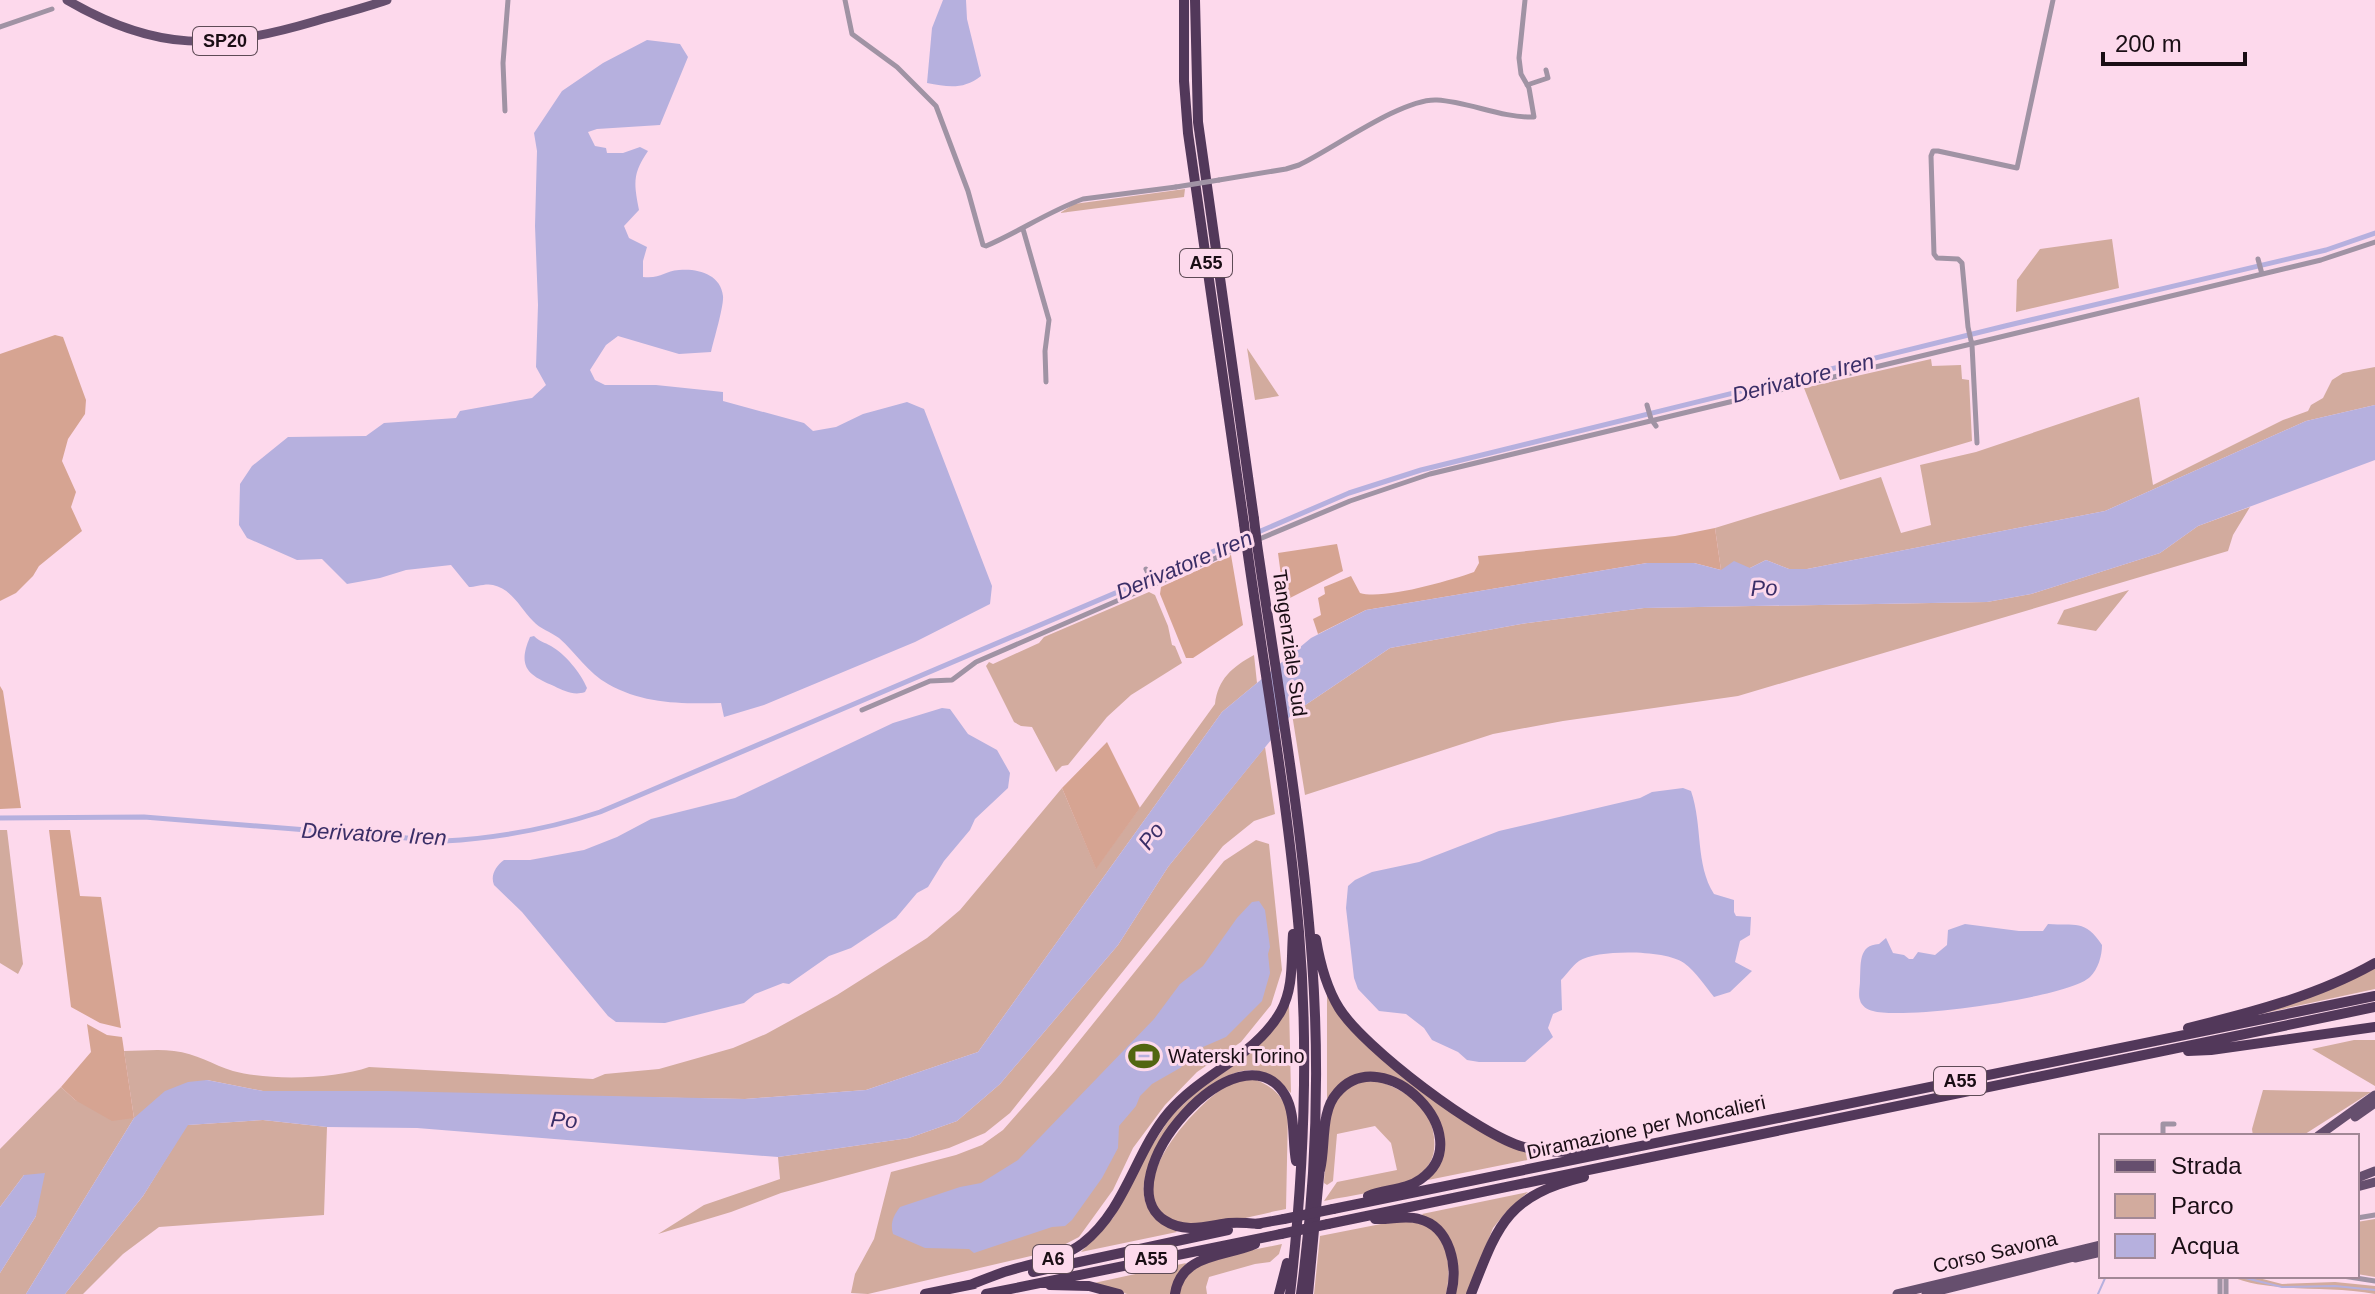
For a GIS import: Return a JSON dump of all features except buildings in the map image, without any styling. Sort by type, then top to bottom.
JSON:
[{"type":"highway","name":"Tangenziale Sud","points":[[1184,0],[1184,81],[1189,142],[1249,522]]},
{"type":"highway","name":"Tangenziale Sud","points":[[1195,0],[1194,64],[1199,136],[1252,546],[1313,975],[1316,1088],[1311,1198],[1301,1294]]},
{"type":"highway","name":"Tangenziale Sud","points":[[1285,1294],[1303,1158],[1305,1089],[1298,874]]},
{"type":"highway","name":"A6","points":[[970,1285],[1064,1254],[1084,1242],[1102,1225],[1117,1203],[1149,1141],[1169,1112],[1192,1089],[1251,1047],[1271,1027],[1289,989],[1298,874]]},
{"type":"highway","points":[[1298,874],[1313,908],[1321,963],[1329,988],[1346,1018],[1376,1049],[1480,1127],[1511,1143],[1558,1152],[1638,1147]]},
{"type":"highway","points":[[1285,1294],[1296,1161],[1298,1067],[1293,934]]},
{"type":"highway","points":[[2120,1049],[2278,1002],[2355,974],[2375,963]]},
{"type":"highway","name":"Diramazione per Moncalieri","points":[[925,1294],[2375,996]]},
{"type":"highway","name":"Diramazione per Moncalieri","points":[[986,1294],[2375,1007]]},
{"type":"highway","points":[[2166,1052],[2211,1050],[2375,1027]]},
{"type":"highway","points":[[1260,1224],[1228,1223],[1190,1229],[1165,1221],[1152,1208],[1147,1193],[1149,1172],[1160,1150],[1178,1123],[1209,1093],[1231,1078],[1252,1074],[1272,1082],[1286,1097],[1292,1116],[1296,1161]]},
{"type":"highway","points":[[1309,1290],[1320,1170],[1330,1104],[1338,1091],[1349,1083],[1368,1077],[1392,1081],[1426,1105],[1440,1138],[1438,1154],[1432,1168],[1418,1182],[1371,1195],[1350,1205]]},
{"type":"highway","points":[[1316,1088],[1320,1170]]},
{"type":"highway","points":[[1471,1294],[1496,1231],[1520,1203],[1548,1188],[1606,1171],[1625,1161]]},
{"type":"highway","points":[[1365,1217],[1381,1220],[1417,1218],[1436,1228],[1450,1252],[1453,1271],[1451,1294]]},
{"type":"highway","points":[[1175,1294],[1181,1276],[1191,1266],[1205,1258],[1251,1246],[1266,1237]]},
{"type":"highway","points":[[1036,1284],[1089,1286],[1119,1294]]},
{"type":"main road","name":"SP20","points":[[67,0],[102,21],[134,33],[187,42],[248,38],[294,28],[387,0]]},
{"type":"main road","points":[[2313,1134],[2375,1095]]},
{"type":"main road","points":[[2327,1134],[2375,1103]]},
{"type":"main road","points":[[2326,1134],[2360,1105]]},
{"type":"main road","points":[[2063,1258],[2099,1248]]},
{"type":"main road","name":"Corso Savona","points":[[1926,1294],[2063,1258]]},
{"type":"main road","name":"Corso Savona","points":[[1897,1294],[2063,1258]]},
{"type":"street","points":[[505,111],[503,63],[508,0]]},
{"type":"street","points":[[845,0],[852,34],[897,67],[936,106],[968,191],[983,245],[1083,199],[1279,171],[1299,165],[1397,111],[1423,101],[1441,100],[1520,118],[1534,117],[1519,58],[1525,0]]},
{"type":"street","points":[[1977,443],[1972,345],[1962,263],[1958,259],[1937,258],[1934,254],[1931,156],[1933,151],[1938,151],[2017,168],[2053,0]]},
{"type":"street","points":[[0,27],[52,9]]},
{"type":"street","points":[[1527,85],[1548,78],[1546,70]]},
{"type":"street","points":[[1023,229],[1049,320],[1045,351],[1046,382]]},
{"type":"street","points":[[862,710],[930,681],[952,680],[976,662],[1350,501],[1405,481],[1972,345],[2345,253],[2375,242]]},
{"type":"street","points":[[2258,259],[2262,273]]},
{"type":"street","points":[[1647,405],[1653,422]]},
{"type":"street","points":[[1146,569],[1154,586]]},
{"type":"street","points":[[2163,1134],[2163,1124],[2174,1124]]},
{"type":"street","points":[[1953,1294],[1969,1284]]},
{"type":"green space","points":[[1185,189],[1184,197],[1060,213],[1074,204]]},
{"type":"green space","points":[[2112,239],[2119,288],[2016,312],[2017,280],[2040,249]]},
{"type":"green space","points":[[1247,348],[1279,396],[1255,400]]},
{"type":"green space","points":[[1931,359],[1932,366],[1961,365],[1962,379],[1969,380],[1972,441],[1840,480],[1804,388]]},
{"type":"green space","points":[[2375,367],[2375,405],[2306,421],[2105,511],[1807,569],[1789,569],[1766,560],[1750,568],[1721,570],[1715,528],[1881,477],[1901,533],[1931,525],[1920,465],[1976,452],[2139,397],[2153,485],[2283,420],[2308,411],[2311,405],[2323,398],[2332,380],[2343,373]]},
{"type":"green space","points":[[2250,507],[2233,535],[2228,551],[1738,696],[1493,734],[1305,795],[1292,714],[1390,648],[1521,624],[1644,608],[1987,602],[2031,594],[2160,553],[2198,526]]},
{"type":"green space","points":[[2129,590],[2096,631],[2057,624],[2064,610]]},
{"type":"green space","points":[[1149,592],[1155,595],[1172,645],[1182,663],[1131,695],[1107,717],[1068,765],[1056,772],[1032,727],[1014,722],[986,666],[989,662],[993,664],[1039,643],[1044,637]]},
{"type":"green space","points":[[1254,655],[1257,683],[1222,712],[978,1052],[866,1090],[745,1099],[263,1091],[207,1080],[134,1118],[124,1051],[182,1052],[233,1071],[265,1076],[321,1076],[369,1067],[593,1079],[605,1074],[659,1069],[733,1048],[766,1034],[837,995],[927,938],[960,910],[1062,788],[1096,868],[1215,704],[1223,681],[1233,669]]},
{"type":"green space","points":[[1265,747],[1275,814],[1254,821],[1223,846],[1010,1113],[985,1133],[949,1148],[781,1193],[658,1234],[704,1205],[780,1179],[778,1157],[909,1138],[957,1121],[1000,1084],[1118,945],[1168,867]]},
{"type":"green space","points":[[0,830],[7,830],[23,964],[18,974],[0,963]]},
{"type":"green space","name":"Waterski Torino","points":[[1256,840],[1269,844],[1282,970],[1271,1005],[1241,1042],[1197,1072],[1165,1105],[1133,1148],[1113,1190],[1079,1237],[1052,1251],[868,1294],[851,1293],[855,1274],[874,1239],[891,1172],[956,1155],[982,1145],[1003,1130],[1055,1071],[1224,861]]},
{"type":"green space","points":[[2375,968],[2375,989],[2246,1017],[2321,991]]},
{"type":"green space","points":[[1327,993],[1335,1009],[1462,1118],[1547,1156],[1428,1180],[1441,1162],[1443,1137],[1431,1107],[1414,1089],[1355,1075],[1342,1082],[1327,1099]]},
{"type":"green space","points":[[1289,1004],[1291,1093],[1265,1074],[1247,1070],[1237,1072],[1215,1084],[1162,1144],[1151,1162],[1145,1180],[1144,1198],[1152,1214],[1177,1232],[1081,1252],[1113,1218],[1145,1156],[1172,1115]]},
{"type":"green space","points":[[2354,1040],[2375,1040],[2375,1086],[2312,1049]]},
{"type":"green space","points":[[1251,1078],[1274,1090],[1288,1112],[1286,1209],[1212,1224],[1172,1220],[1157,1207],[1152,1190],[1156,1170],[1167,1149],[1181,1128],[1214,1095],[1230,1084]]},
{"type":"green space","points":[[1377,1081],[1411,1097],[1426,1114],[1434,1137],[1431,1161],[1419,1175],[1399,1185],[1324,1201],[1337,1182],[1397,1170],[1391,1143],[1375,1126],[1337,1134],[1333,1181],[1327,1185],[1324,1183],[1328,1127],[1337,1100],[1345,1090],[1357,1083]]},
{"type":"green space","points":[[61,1087],[75,1100],[134,1118],[26,1294],[0,1294],[0,1273],[36,1216],[24,1175],[0,1207],[0,1149]]},
{"type":"green space","points":[[2263,1090],[2371,1092],[2305,1134],[2253,1134]]},
{"type":"green space","points":[[263,1120],[327,1127],[324,1215],[159,1227],[123,1254],[83,1294],[65,1294],[143,1196],[187,1125]]},
{"type":"green space","points":[[1528,1192],[1493,1228],[1467,1294],[1455,1294],[1455,1259],[1422,1214]]},
{"type":"green space","points":[[2375,1219],[2375,1277],[2359,1274],[2359,1222]]},
{"type":"green space","points":[[1391,1222],[1417,1223],[1436,1233],[1442,1241],[1448,1262],[1446,1294],[1314,1294],[1320,1236]]},
{"type":"green space","points":[[1282,1244],[1279,1254],[1270,1262],[1209,1277],[1207,1294],[1178,1294],[1186,1275],[1212,1258]]},
{"type":"green space","points":[[1186,1263],[1171,1294],[1127,1294],[1094,1283]]},
{"type":"green space","points":[[2235,1278],[2259,1278],[2282,1284],[2335,1282],[2375,1286],[2375,1294],[2282,1287]]},
{"type":"shaded area","points":[[55,335],[63,337],[86,400],[85,414],[68,439],[62,461],[76,492],[71,507],[82,531],[39,566],[16,593],[0,601],[0,354]]},
{"type":"shaded area","points":[[1715,528],[1721,570],[1694,563],[1647,563],[1366,610],[1318,634],[1313,619],[1321,615],[1318,598],[1325,594],[1324,587],[1351,576],[1360,593],[1400,592],[1474,572],[1479,563],[1478,556],[1675,536]]},
{"type":"shaded area","points":[[1337,544],[1343,571],[1288,599],[1284,598],[1278,553]]},
{"type":"shaded area","points":[[1231,555],[1243,625],[1193,658],[1186,658],[1160,594],[1161,587]]},
{"type":"shaded area","points":[[0,686],[3,691],[21,808],[0,809]]},
{"type":"shaded area","points":[[1107,742],[1140,808],[1096,869],[1062,788]]},
{"type":"shaded area","points":[[49,830],[70,830],[80,896],[101,897],[121,1028],[100,1023],[71,1007]]},
{"type":"shaded area","points":[[87,1024],[107,1035],[122,1037],[134,1118],[112,1121],[75,1100],[61,1087],[91,1052]]},
{"type":"water","points":[[943,0],[966,0],[967,19],[981,76],[962,85],[927,83],[932,28]]},
{"type":"water","points":[[647,40],[680,44],[688,57],[660,125],[588,132],[595,146],[606,148],[607,153],[623,153],[640,147],[648,151],[636,179],[639,210],[624,226],[629,238],[647,247],[643,277],[686,270],[707,274],[721,288],[722,307],[711,352],[679,354],[618,336],[606,345],[590,370],[595,380],[605,385],[656,385],[723,392],[723,401],[804,423],[813,431],[836,427],[863,414],[907,402],[924,409],[992,586],[990,604],[915,642],[764,705],[724,717],[721,703],[677,703],[649,699],[608,684],[588,669],[559,638],[536,624],[506,591],[490,585],[469,587],[451,565],[406,570],[347,584],[322,559],[297,560],[247,538],[239,525],[240,484],[252,466],[288,437],[366,436],[384,423],[456,418],[460,411],[532,398],[546,385],[536,367],[537,151],[534,133],[562,91],[603,63]]},
{"type":"water","name":"Po","points":[[2375,405],[2375,460],[2198,526],[2160,553],[2031,594],[1987,602],[1644,608],[1521,624],[1390,648],[1292,714],[1168,867],[1118,945],[1000,1084],[957,1121],[909,1138],[778,1157],[417,1128],[327,1127],[263,1120],[188,1125],[143,1196],[65,1294],[26,1294],[134,1118],[165,1091],[188,1082],[207,1080],[263,1091],[745,1099],[866,1090],[978,1052],[1222,712],[1311,638],[1366,610],[1647,563],[1694,563],[1721,570],[1734,561],[1750,568],[1766,560],[1789,569],[1807,569],[2105,511],[2306,421]]},
{"type":"water","points":[[534,636],[556,649],[572,664],[587,688],[585,692],[565,691],[527,669],[526,647],[530,637]]},
{"type":"water","points":[[942,708],[950,709],[968,734],[997,750],[1010,773],[1008,788],[975,819],[928,887],[917,893],[896,918],[851,948],[829,956],[789,984],[783,983],[755,994],[744,1003],[665,1023],[616,1022],[522,912],[494,885],[494,871],[504,860],[530,860],[584,850],[651,819],[735,798],[893,723]]},
{"type":"water","points":[[1683,788],[1691,791],[1695,804],[1704,870],[1714,894],[1734,900],[1736,916],[1751,917],[1750,935],[1740,941],[1735,962],[1752,971],[1730,992],[1714,997],[1684,963],[1663,956],[1616,953],[1588,957],[1576,963],[1561,980],[1562,1010],[1553,1014],[1548,1028],[1553,1037],[1525,1062],[1479,1062],[1467,1060],[1458,1052],[1432,1040],[1424,1028],[1406,1014],[1379,1011],[1358,989],[1346,908],[1348,886],[1355,880],[1372,872],[1419,862],[1499,831],[1640,798],[1652,792]]},
{"type":"water","points":[[1259,901],[1265,910],[1270,947],[1270,973],[1262,1001],[1226,1037],[1203,1047],[1180,1068],[1152,1084],[1140,1096],[1136,1106],[1119,1126],[1118,1148],[1102,1178],[1072,1220],[1065,1226],[1052,1227],[974,1253],[969,1249],[925,1248],[893,1234],[893,1220],[900,1207],[981,1183],[1018,1160],[1154,1019],[1180,984],[1203,966],[1237,918],[1252,902]]},
{"type":"water","points":[[1965,924],[2019,931],[2043,931],[2048,924],[2085,927],[2102,945],[2100,958],[2090,977],[2076,985],[2020,999],[1949,1010],[1890,1013],[1873,1011],[1862,1004],[1859,996],[1861,962],[1867,948],[1886,938],[1893,953],[1909,959],[1913,959],[1918,952],[1935,955],[1947,945],[1948,930]]},
{"type":"water","points":[[45,1173],[36,1216],[0,1273],[0,1207],[24,1175]]},
{"type":"waterway","name":"Derivatore Iren","points":[[1256,533],[1349,493],[1421,470],[2326,250],[2375,233]]},
{"type":"waterway","name":"Derivatore Iren","points":[[0,818],[144,817],[444,841],[542,828],[600,812],[1247,537]]},
{"type":"waterway","points":[[2098,1294],[2105,1278]]},
{"type":"waterway","points":[[2245,1278],[2282,1287],[2335,1286],[2375,1290]]},
{"type":"place","name":"Waterski Torino","points":[[1144,1056]]}]
